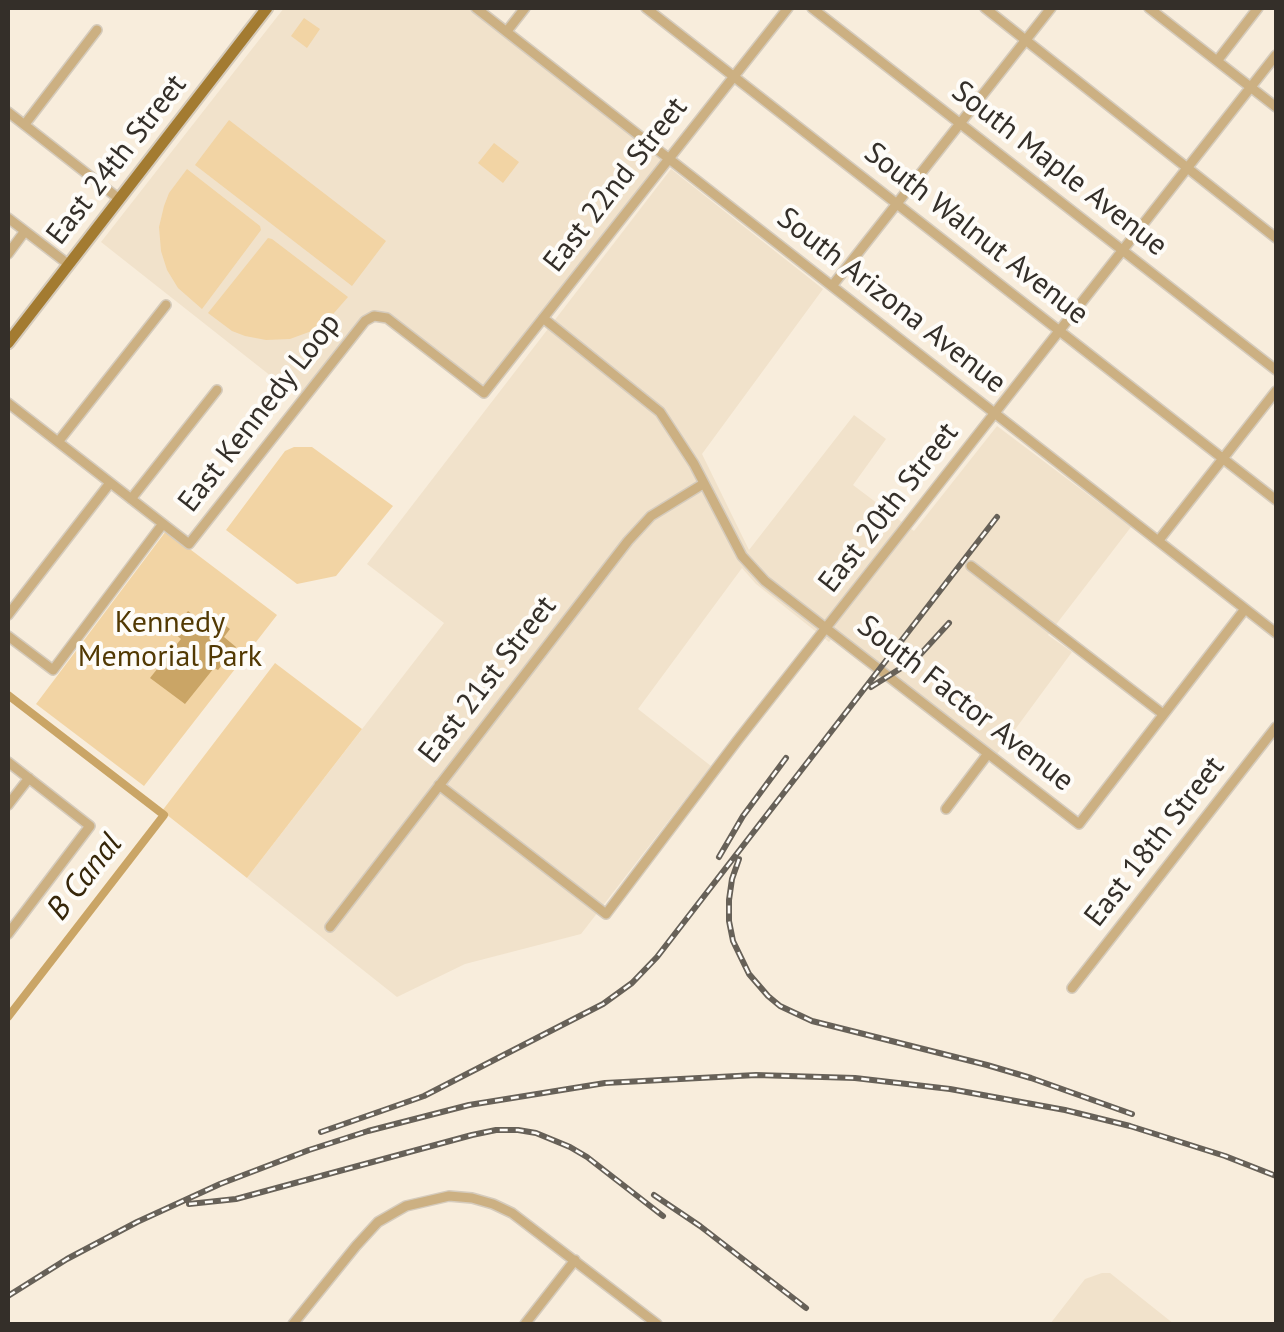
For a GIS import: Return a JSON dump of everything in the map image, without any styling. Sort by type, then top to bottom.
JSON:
[{"type":"main road","name":"East 24th Street","points":[[8,343],[266,8]]},
{"type":"street","name":"South Arizona Avenue","points":[[476,8],[1276,633]]},
{"type":"street","points":[[507,31],[525,8]]},
{"type":"street","name":"South Walnut Avenue","points":[[646,8],[1276,500]]},
{"type":"street","name":"East 22nd Street","points":[[374,316],[388,318],[484,393],[788,8]]},
{"type":"street","name":"South Maple Avenue","points":[[812,8],[1276,370]]},
{"type":"street","points":[[984,8],[1276,238]]},
{"type":"street","points":[[832,286],[1052,8]]},
{"type":"street","points":[[1217,60],[1258,8]]},
{"type":"street","points":[[1153,9],[1276,107]]},
{"type":"street","points":[[24,124],[97,30]]},
{"type":"street","name":"East 20th Street","points":[[438,785],[606,914],[737,741],[1276,55]]},
{"type":"street","points":[[8,112],[118,198]]},
{"type":"street","points":[[8,218],[68,264]]},
{"type":"street","points":[[8,254],[24,231]]},
{"type":"street","points":[[58,442],[166,306]]},
{"type":"street","name":"East Kennedy Loop","points":[[162,524],[188,544],[365,321],[374,316]]},
{"type":"street","name":"South Factor Avenue","points":[[544,318],[660,412],[694,464],[742,556],[765,581],[1079,824],[1163,714]]},
{"type":"street","points":[[131,499],[217,390]]},
{"type":"street","points":[[1160,540],[1276,392]]},
{"type":"street","points":[[8,403],[162,524],[52,670],[8,636]]},
{"type":"street","points":[[8,616],[110,483]]},
{"type":"street","name":"East 21st Street","points":[[330,927],[640,528],[651,516],[704,484]]},
{"type":"street","points":[[971,566],[1163,714],[1245,608]]},
{"type":"street","name":"East 18th Street","points":[[1072,988],[1276,727]]},
{"type":"street","points":[[946,809],[987,755]]},
{"type":"street","points":[[8,762],[90,826],[8,934]]},
{"type":"street","points":[[8,806],[28,778]]},
{"type":"street","points":[[293,1324],[378,1222],[406,1206],[449,1196],[472,1198],[512,1213],[657,1324]]},
{"type":"street","points":[[525,1324],[575,1260]]},
{"type":"shaded area","points":[[284,8],[476,8],[670,158],[484,393],[388,318],[374,316],[307,395],[281,384],[101,242]]},
{"type":"shaded area","points":[[671,169],[823,289],[702,454],[749,550],[854,415],[886,439],[853,485],[914,531],[997,426],[1131,527],[1048,635],[1072,652],[997,754],[838,631],[829,642],[756,584],[742,568],[638,709],[711,766],[581,934],[465,964],[397,997],[247,878],[444,623],[367,564]]},
{"type":"shaded area","points":[[204,609],[230,629],[224,637],[236,647],[185,704],[150,678],[181,639],[172,631],[188,611],[197,618]]},
{"type":"shaded area","points":[[1110,1273],[1174,1324],[1050,1324],[1085,1279]]},
{"type":"green space","points":[[304,18],[320,29],[307,48],[291,36]]},
{"type":"green space","points":[[229,120],[386,241],[352,286],[195,165]]},
{"type":"green space","points":[[494,143],[519,162],[503,183],[478,163]]},
{"type":"green space","points":[[187,169],[261,230],[202,309],[178,288],[161,251],[159,227],[164,206]]},
{"type":"green space","points":[[268,238],[348,297],[327,321],[290,339],[245,336],[208,313]]},
{"type":"green space","points":[[312,447],[393,506],[336,576],[297,584],[226,530],[285,451]]},
{"type":"green space","name":"Kennedy Memorial Park","points":[[166,531],[277,615],[144,786],[36,704]]},
{"type":"green space","name":"Kennedy Memorial Park","points":[[275,663],[362,729],[247,878],[162,811]]},
{"type":"waterway","name":"B Canal","points":[[8,695],[164,815],[8,1017]]},
{"type":"railway","points":[[321,1132],[424,1096],[603,1004],[632,983],[657,957],[997,517]]},
{"type":"railway","points":[[871,687],[917,658],[949,623]]},
{"type":"railway","points":[[719,857],[743,816],[786,758]]},
{"type":"railway","points":[[739,859],[729,900],[733,941],[749,974],[780,1006],[812,1021],[987,1065],[1132,1114]]},
{"type":"railway","points":[[8,1296],[137,1222],[220,1184],[309,1150],[469,1105],[605,1083],[756,1075],[855,1078],[950,1089],[1130,1126],[1276,1176]]},
{"type":"railway","points":[[189,1204],[236,1199],[472,1135],[518,1130],[536,1133],[587,1157],[663,1216]]},
{"type":"railway","points":[[654,1195],[806,1308]]}]
